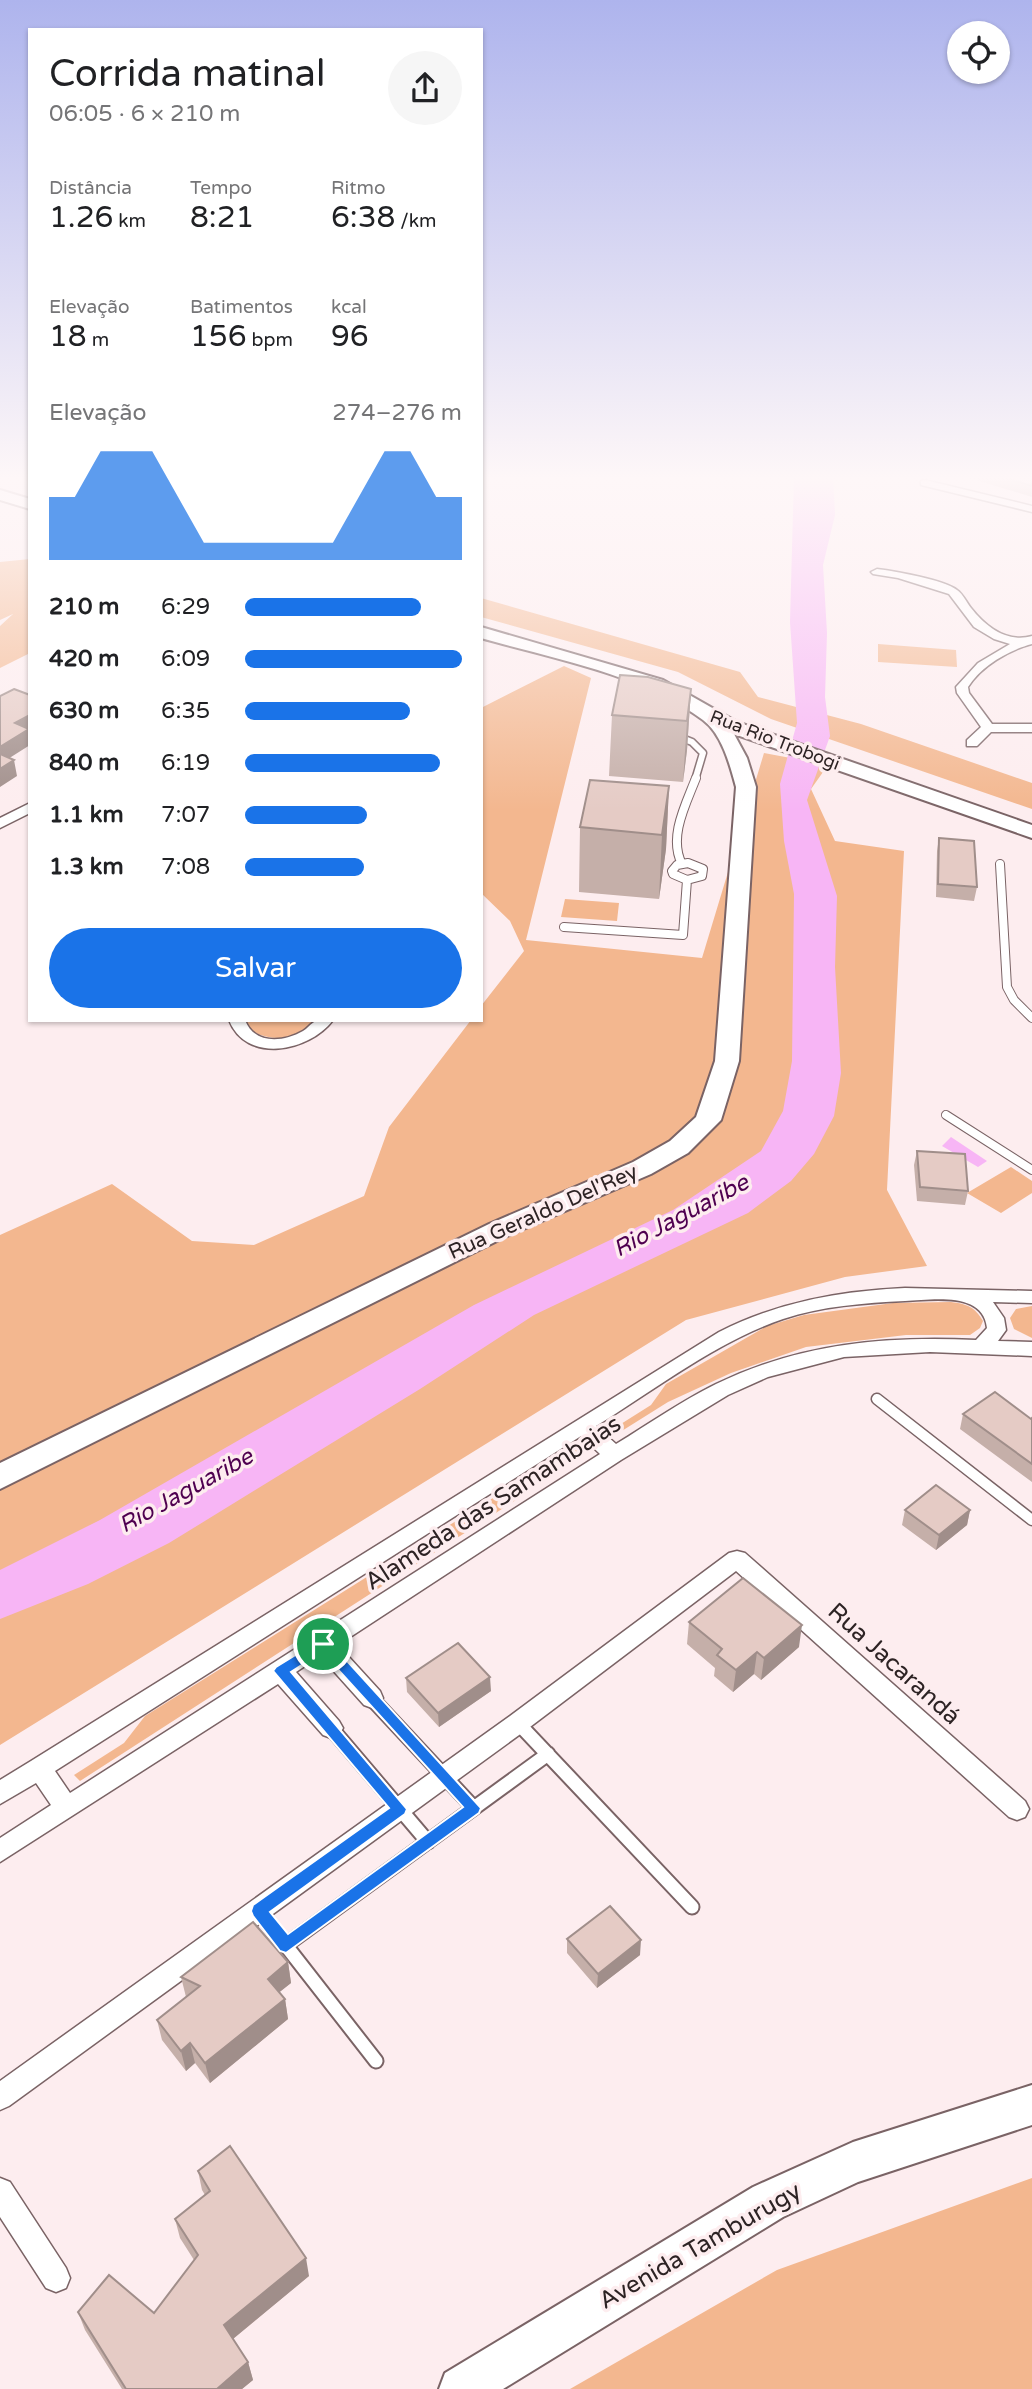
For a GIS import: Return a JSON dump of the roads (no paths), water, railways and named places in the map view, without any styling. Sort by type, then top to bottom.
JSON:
[{"type":"main road","name":"Rua Rio Trobogi","points":[[483,633],[640,685],[671,692],[712,718],[1032,832]]},
{"type":"main road","name":"Rua Geraldo Del'Rey","points":[[0,1478],[127,1412],[498,1230],[642,1168],[679,1147],[708,1120],[727,1061],[746,787],[734,749],[726,734],[712,718]]},
{"type":"main road","name":"Avenida Tamburugy","points":[[461,2389],[768,2202],[853,2163],[1032,2105]]},
{"type":"street","points":[[936,586],[953,592],[978,625],[998,637],[1017,642],[1032,640]]},
{"type":"street","points":[[988,727],[962,687],[969,676],[1017,642]]},
{"type":"street","points":[[972,743],[988,727],[1032,728]]},
{"type":"street","points":[[0,825],[28,808]]},
{"type":"street","points":[[0,825],[28,818]]},
{"type":"street","points":[[238,1022],[244,1034],[254,1040],[283,1044],[310,1036],[320,1029],[324,1022]]},
{"type":"street","name":"Alameda das Samambaias","points":[[0,1793],[708,1346],[778,1313],[848,1297],[890,1293],[1032,1297]]},
{"type":"street","points":[[970,1295],[993,1314],[997,1323],[997,1331],[980,1348]]},
{"type":"street","name":"Alameda das Samambaias","points":[[0,1852],[614,1455],[721,1390],[762,1372],[802,1359],[844,1350],[930,1345],[1032,1349]]},
{"type":"street","points":[[583,1426],[614,1455]]},
{"type":"street","name":"Rua Jacarandá","points":[[518,1723],[737,1559],[1017,1809]]},
{"type":"street","points":[[323,1644],[372,1698]]},
{"type":"street","points":[[281,1671],[331,1728]]},
{"type":"street","points":[[0,2097],[518,1723]]},
{"type":"street","points":[[39,1768],[67,1808]]},
{"type":"street","points":[[0,2192],[56,2278]]},
{"type":"lane","points":[[671,735],[692,742],[703,753],[681,817],[677,850],[682,864]]},
{"type":"lane","points":[[682,864],[694,864],[704,873],[698,878],[687,880],[673,874],[673,868],[682,864]]},
{"type":"lane","points":[[1000,864],[1007,987],[1014,1000],[1032,1018]]},
{"type":"lane","points":[[564,927],[683,934],[687,880]]},
{"type":"lane","points":[[946,1115],[1032,1170]]},
{"type":"lane","points":[[877,1399],[1032,1520]]},
{"type":"lane","points":[[372,1698],[474,1808]]},
{"type":"lane","points":[[518,1723],[692,1906]]},
{"type":"lane","points":[[331,1728],[428,1842]]},
{"type":"lane","points":[[286,1945],[548,1754]]},
{"type":"lane","points":[[259,1911],[376,2061]]},
{"type":"water","name":"Rio Jaguaribe","points":[[791,586],[824,586],[827,633],[825,697],[830,736],[807,800],[837,896],[835,967],[841,1073],[834,1116],[814,1154],[791,1181],[748,1213],[534,1315],[420,1389],[169,1543],[88,1584],[0,1619],[0,1570],[100,1520],[474,1305],[673,1210],[761,1151],[783,1111],[792,1061],[794,894],[784,841],[780,784],[797,723],[790,622]]},
{"type":"water","points":[[951,1137],[987,1161],[978,1167],[942,1146]]}]
